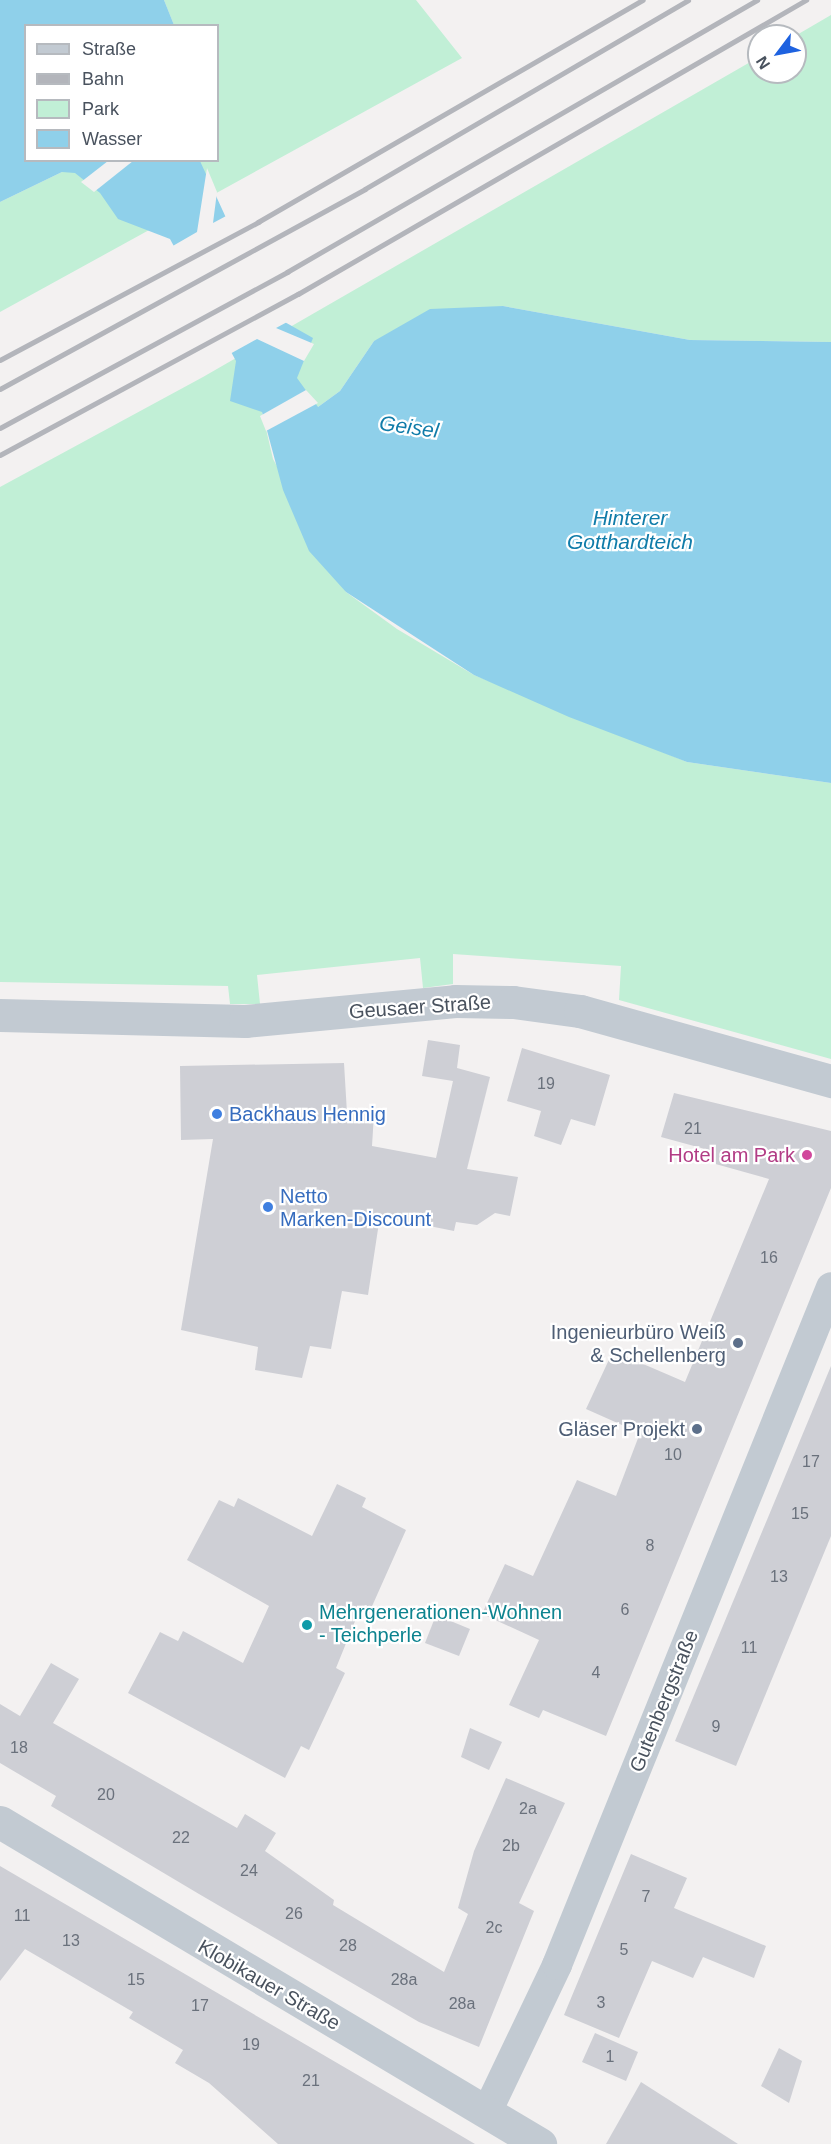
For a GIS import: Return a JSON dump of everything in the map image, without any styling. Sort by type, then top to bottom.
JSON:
[{"type":"street","name":"Geusaer Straße","points":[[0,1015],[245,1021],[455,1001],[513,1002],[580,1011],[831,1081]]},
{"type":"street","name":"Gutenbergstraße","points":[[487,2112],[557,1965],[831,1287]]},
{"type":"street","name":"Klobikauer Straße","points":[[0,1822],[540,2144]]},
{"type":"green space","points":[[164,0],[416,0],[462,58],[0,312],[0,202],[62,172],[134,162],[219,162],[219,24],[174,24]]},
{"type":"green space","points":[[831,15],[831,342],[690,340],[503,306],[374,341],[340,391],[318,407],[262,412],[273,459],[346,592],[397,629],[474,675],[687,762],[831,783],[831,1059],[619,1000],[621,966],[453,954],[453,984],[423,988],[420,958],[257,975],[260,1004],[230,1004],[228,986],[0,982],[0,487],[203,377],[747,64],[747,84],[807,84],[807,29]]},
{"type":"water","name":"Hinterer Gotthardteich","points":[[0,0],[164,0],[174,24],[24,24],[24,162],[200,162],[244,257],[283,321],[313,338],[297,378],[318,407],[340,391],[374,341],[430,309],[503,306],[690,340],[831,342],[831,783],[687,762],[569,717],[474,675],[346,592],[309,551],[283,490],[262,412],[230,401],[236,361],[170,239],[118,219],[100,193],[75,173],[62,172],[0,202]]},
{"type":"pier","points":[[107,162],[132,162],[94,192],[81,182]]},
{"type":"pier","points":[[207,168],[217,192],[213,223],[228,215],[246,256],[289,321],[276,328],[314,344],[304,361],[257,339],[228,355],[171,247],[197,232]]},
{"type":"pier","points":[[306,390],[318,403],[266,431],[260,416]]},
{"type":"building","name":"Netto Marken-Discount","points":[[428,1040],[460,1045],[457,1068],[490,1077],[467,1169],[518,1177],[510,1216],[495,1213],[477,1225],[456,1222],[454,1231],[380,1216],[368,1295],[342,1291],[331,1349],[310,1346],[302,1378],[255,1370],[258,1347],[181,1330],[213,1139],[181,1140],[180,1066],[344,1063],[347,1113],[374,1114],[372,1146],[436,1158],[453,1081],[422,1076]]},
{"type":"building","points":[[522,1048],[610,1075],[595,1126],[571,1119],[561,1145],[534,1136],[541,1111],[507,1101]]},
{"type":"building","points":[[674,1093],[831,1131],[831,1188],[606,1736],[543,1710],[539,1718],[509,1705],[539,1640],[482,1614],[505,1564],[533,1576],[577,1480],[616,1496],[640,1433],[586,1409],[613,1351],[685,1382],[769,1179],[712,1163],[716,1152],[661,1137]]},
{"type":"building","points":[[831,1366],[831,1536],[736,1766],[675,1741]]},
{"type":"building","name":"Mehrgenerationen-Wohnen - Teichperle","points":[[337,1484],[366,1498],[362,1507],[406,1530],[369,1613],[360,1609],[336,1668],[345,1673],[309,1750],[301,1746],[285,1778],[128,1693],[160,1632],[178,1641],[183,1631],[243,1663],[269,1606],[187,1560],[219,1500],[234,1507],[238,1498],[312,1536]]},
{"type":"building","points":[[436,1615],[470,1629],[459,1656],[425,1643]]},
{"type":"building","points":[[51,1663],[79,1679],[53,1723],[237,1828],[245,1814],[276,1833],[265,1851],[334,1900],[333,1905],[444,1972],[468,1914],[458,1908],[474,1851],[506,1778],[565,1803],[519,1903],[534,1911],[479,2047],[419,2022],[199,1894],[51,1806],[56,1796],[0,1763],[0,1704],[20,1716]]},
{"type":"building","points":[[470,1728],[502,1742],[489,1770],[461,1757]]},
{"type":"building","points":[[631,1854],[687,1878],[674,1908],[766,1946],[754,1978],[703,1957],[693,1978],[652,1961],[619,2038],[564,2015]]},
{"type":"building","points":[[0,1866],[475,2144],[278,2144],[209,2083],[175,2063],[183,2050],[129,2018],[133,2012],[25,1949],[0,1981]]},
{"type":"building","points":[[595,2033],[638,2052],[626,2081],[582,2062]]},
{"type":"building","points":[[779,2048],[802,2061],[789,2103],[761,2086]]},
{"type":"building","points":[[641,2082],[738,2144],[606,2144]]},
{"type":"railway","points":[[0,360],[258,222],[643,0]]},
{"type":"railway","points":[[0,389],[365,189],[688,0]]},
{"type":"railway","points":[[0,428],[287,272],[757,0]]},
{"type":"railway","points":[[0,455],[298,294],[806,0]]},
{"type":"place","name":"Backhaus Hennig","points":[[217,1114]]},
{"type":"place","name":"Hotel am Park","points":[[807,1155]]},
{"type":"place","name":"Netto Marken-Discount","points":[[268,1207]]},
{"type":"place","name":"Ingenieurbüro Weiß & Schellenberg","points":[[738,1343]]},
{"type":"place","name":"Gläser Projekt","points":[[697,1429]]},
{"type":"place","name":"Mehrgenerationen-Wohnen - Teichperle","points":[[307,1625]]},
{"type":"water label","name":"Geisel","points":[[409,427]]}]
